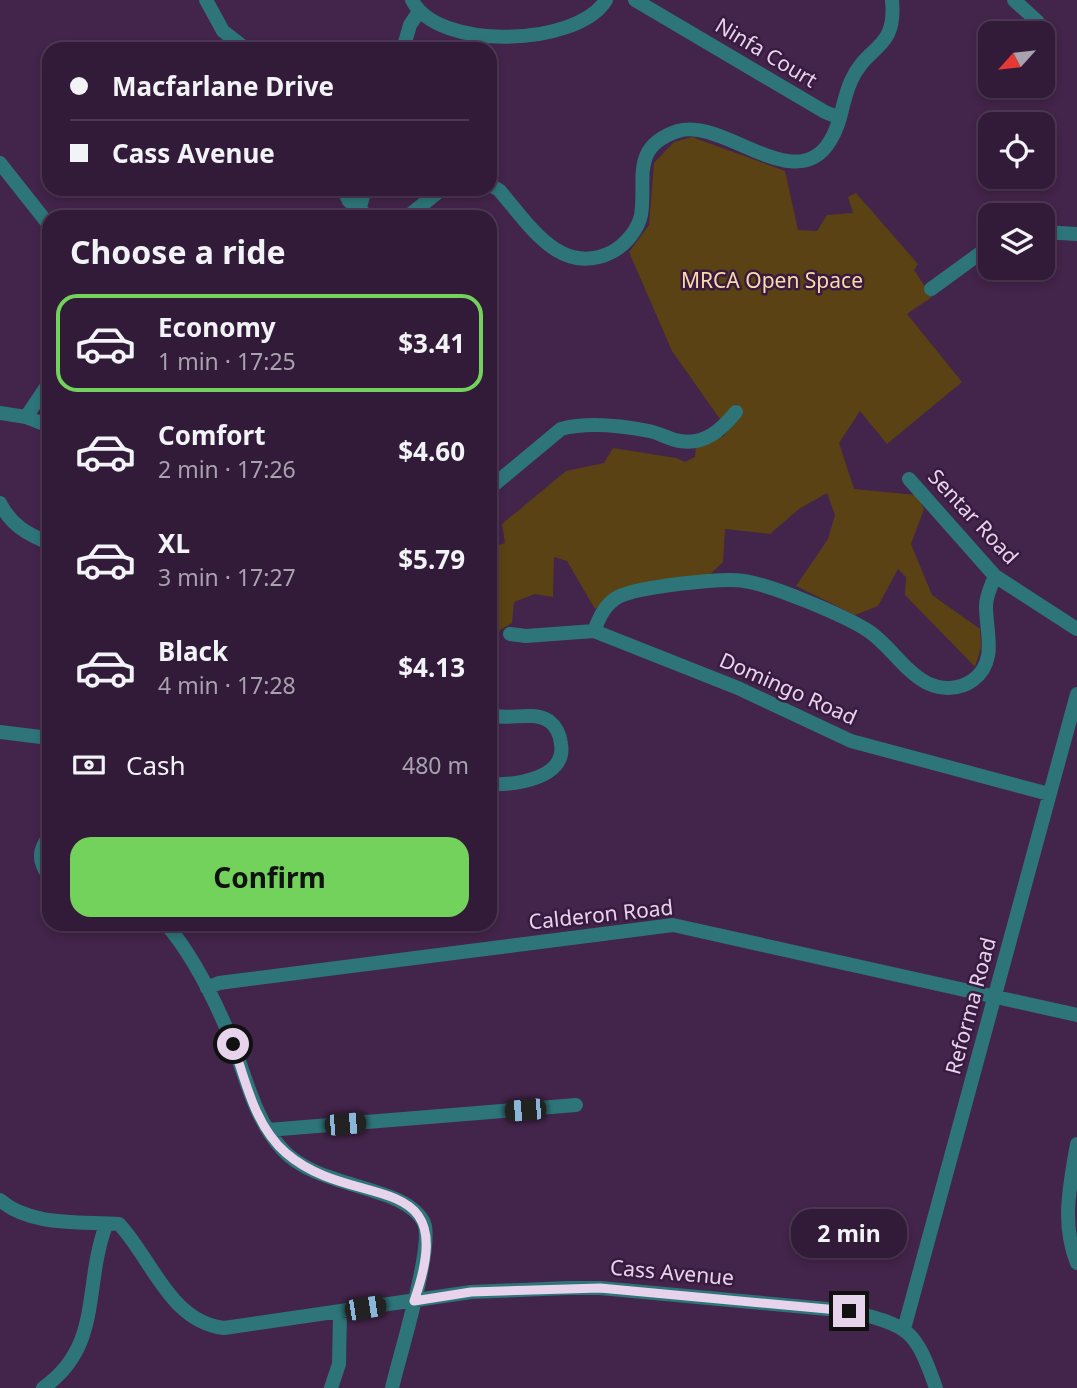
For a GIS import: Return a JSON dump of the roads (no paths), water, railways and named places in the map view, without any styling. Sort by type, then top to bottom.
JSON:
[{"type":"street","points":[[206,0],[223,32],[237,42]]},
{"type":"street","points":[[405,42],[415,6],[446,29],[514,37],[580,22],[594,14],[606,0]]},
{"type":"street","name":"Ninfa Court","points":[[635,0],[825,113],[841,118]]},
{"type":"street","points":[[497,189],[547,245],[562,256],[580,259],[615,251],[630,239],[641,216],[643,165],[651,150],[666,137],[681,130],[707,131],[778,160],[798,162],[815,156],[829,144],[841,118],[850,82],[890,33],[894,17],[892,0]]},
{"type":"street","points":[[1014,0],[1037,21]]},
{"type":"street","points":[[0,163],[42,216]]},
{"type":"street","points":[[349,196],[361,210]]},
{"type":"street","points":[[416,210],[433,196]]},
{"type":"street","points":[[1055,233],[1077,234]]},
{"type":"street","points":[[931,289],[978,255]]},
{"type":"street","points":[[26,417],[42,393]]},
{"type":"street","points":[[497,482],[561,429],[575,425],[650,431],[680,441],[695,442],[722,429],[736,412]]},
{"type":"street","points":[[0,413],[26,417],[42,423]]},
{"type":"street","name":"Sentar Road","points":[[909,479],[995,576],[1077,629]]},
{"type":"street","points":[[0,503],[6,516],[25,533],[42,540]]},
{"type":"street","points":[[594,631],[601,613],[618,597],[654,588],[741,580],[766,586],[867,631],[925,682],[941,688],[954,688],[971,681],[984,669],[990,654],[986,606],[995,576]]},
{"type":"street","name":"Domingo Road","points":[[510,634],[526,636],[594,631],[738,688],[850,741],[1049,794]]},
{"type":"street","name":"Reforma Road","points":[[904,1329],[1077,694]]},
{"type":"street","points":[[497,717],[537,716],[558,730],[562,747],[558,762],[547,772],[513,785],[497,784]]},
{"type":"street","points":[[0,732],[42,737]]},
{"type":"street","name":"Calderon Road","points":[[207,988],[219,984],[673,925],[1077,1015]]},
{"type":"street","points":[[172,931],[207,988],[233,1044],[255,1107],[282,1150],[324,1178],[395,1198],[413,1207],[424,1224],[427,1240],[392,1388]]},
{"type":"street","points":[[268,1130],[576,1105]]},
{"type":"street","points":[[1077,1144],[1068,1191],[1068,1227],[1077,1263]]},
{"type":"street","name":"Cass Avenue","points":[[0,1200],[22,1212],[43,1218],[119,1224],[181,1310],[210,1327],[224,1328],[471,1292],[600,1288],[849,1311],[886,1320],[904,1329]]},
{"type":"street","points":[[43,1388],[72,1363],[83,1342],[96,1252],[106,1225]]},
{"type":"street","points":[[331,1388],[339,1364],[340,1312]]},
{"type":"street","points":[[904,1329],[921,1347],[936,1388]]},
{"type":"park label","name":"MRCA Open Space","points":[[772,281]]}]
